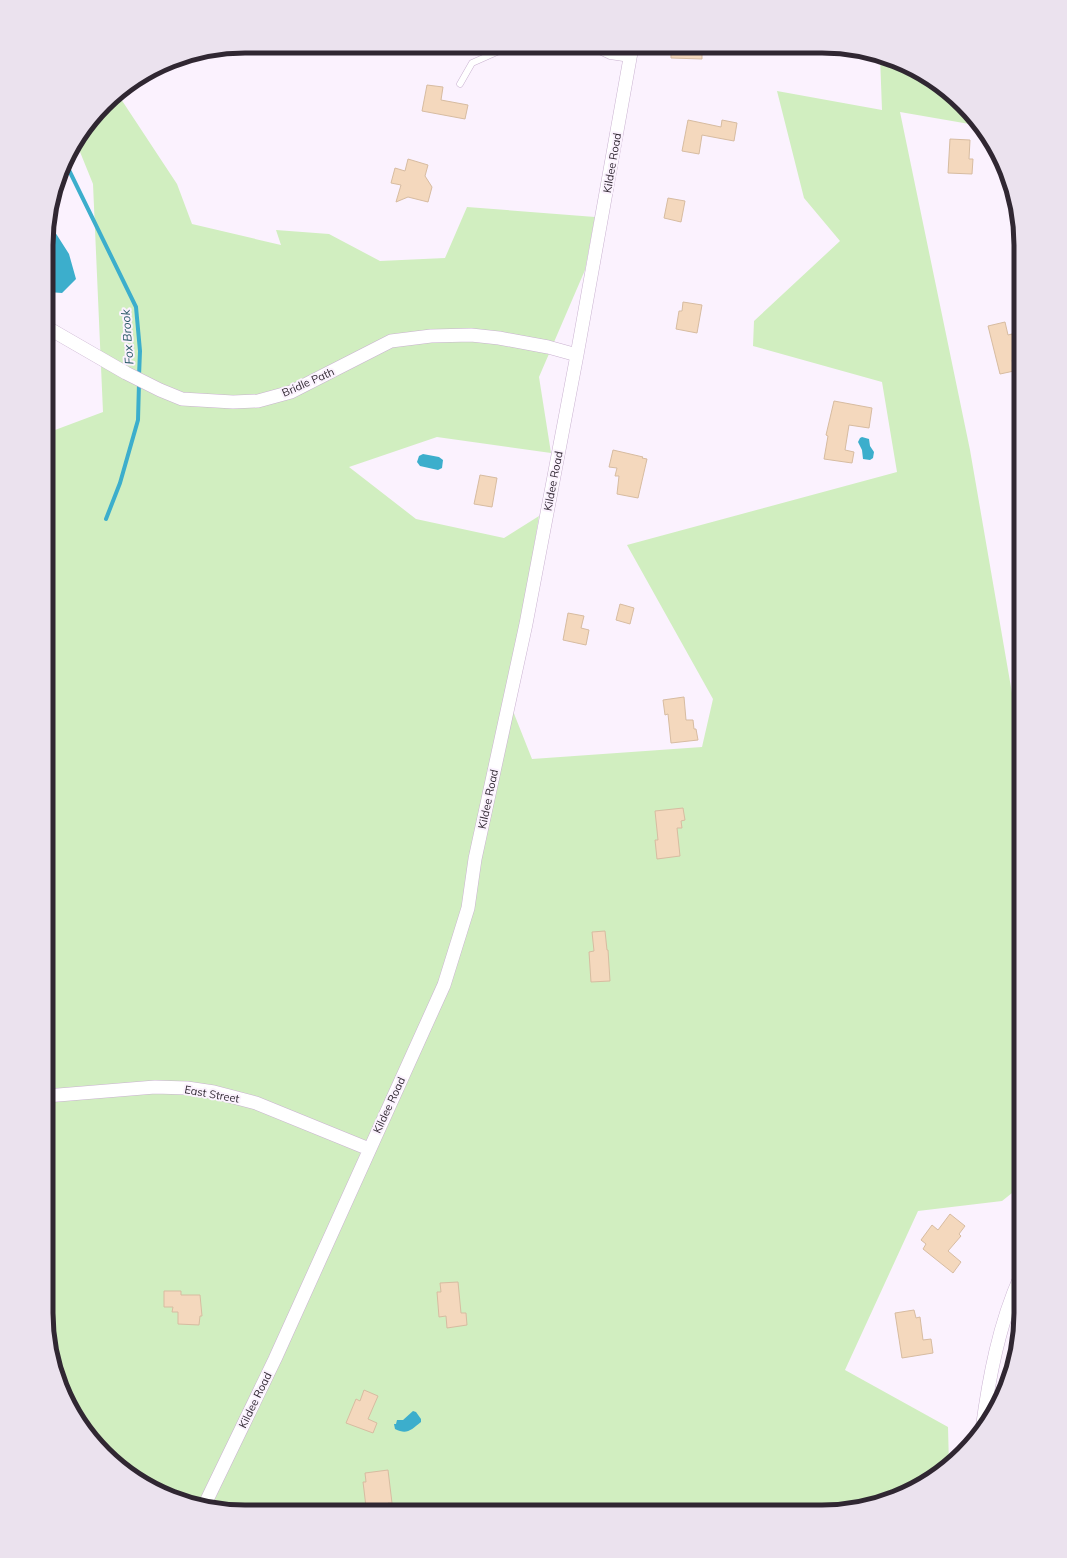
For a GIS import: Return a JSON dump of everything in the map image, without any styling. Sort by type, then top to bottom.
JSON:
[{"type":"street","name":"Kildee Road","points":[[207,1501],[275,1359],[444,985],[468,908],[475,859],[526,624],[577,355],[631,53]]},
{"type":"street","name":"Bridle Path","points":[[53,331],[126,373],[182,399],[233,402],[258,401],[291,392],[391,341],[431,336],[471,335],[499,338],[548,347],[577,355]]},
{"type":"street","name":"East Street","points":[[53,1095],[155,1087],[187,1088],[214,1092],[256,1103],[369,1149]]},
{"type":"street","points":[[984,1417],[988,1382],[1010,1300],[1014,1291]]},
{"type":"lane","points":[[460,84],[472,64],[495,53]]},
{"type":"lane","points":[[604,53],[610,56],[631,53]]},
{"type":"green space","points":[[880,62],[907,73],[929,85],[958,109],[971,124],[900,112],[970,450],[1014,705],[1014,1192],[1002,1201],[918,1211],[845,1370],[948,1427],[949,1457],[929,1473],[884,1495],[834,1505],[233,1505],[183,1495],[160,1485],[138,1473],[118,1457],[109,1449],[85,1420],[63,1375],[53,1325],[53,431],[103,412],[93,184],[79,149],[85,138],[101,118],[121,99],[177,184],[192,224],[281,245],[276,230],[329,234],[380,261],[445,258],[467,207],[595,217],[585,270],[539,377],[551,453],[437,437],[349,467],[416,519],[504,538],[539,516],[509,701],[532,759],[702,747],[713,699],[627,545],[897,472],[882,382],[753,346],[754,321],[840,241],[804,198],[777,91],[882,110]]},
{"type":"water","points":[[54,230],[69,254],[76,279],[62,293],[53,292]]},
{"type":"water","points":[[862,437],[869,439],[870,446],[874,452],[873,458],[870,460],[863,459],[862,450],[858,442]]},
{"type":"water","points":[[423,454],[439,457],[443,460],[442,468],[438,470],[420,466],[417,462],[419,456]]},
{"type":"water","points":[[413,1411],[416,1412],[421,1419],[421,1422],[406,1432],[395,1429],[394,1424],[396,1424],[397,1420],[403,1420]]},
{"type":"building","points":[[671,53],[702,53],[702,59],[671,58]]},
{"type":"building","points":[[427,85],[443,87],[441,100],[468,105],[465,119],[422,111]]},
{"type":"building","points":[[688,120],[721,127],[722,120],[737,123],[734,141],[702,135],[699,154],[682,151]]},
{"type":"building","points":[[950,139],[970,140],[969,159],[973,159],[972,174],[948,173]]},
{"type":"building","points":[[408,159],[428,165],[425,176],[432,187],[428,202],[408,197],[396,202],[401,185],[391,183],[395,168],[405,171]]},
{"type":"building","points":[[668,198],[685,201],[681,222],[664,218]]},
{"type":"building","points":[[683,302],[702,305],[697,333],[676,329],[679,311],[682,311]]},
{"type":"building","points":[[1005,322],[1008,335],[1012,334],[1014,342],[1014,360],[1012,360],[1014,371],[1000,374],[988,326]]},
{"type":"building","points":[[834,401],[872,408],[869,428],[849,425],[845,450],[854,452],[852,463],[824,459],[828,436],[826,435]]},
{"type":"building","points":[[613,450],[647,459],[638,498],[617,494],[619,476],[615,476],[617,468],[609,467]]},
{"type":"building","points":[[480,475],[497,478],[492,507],[474,504]]},
{"type":"building","points":[[620,604],[634,608],[630,624],[616,620]]},
{"type":"building","points":[[568,613],[584,616],[581,628],[589,630],[586,645],[563,640]]},
{"type":"building","points":[[684,697],[686,720],[693,720],[694,729],[696,729],[698,740],[671,743],[668,714],[665,715],[663,700]]},
{"type":"building","points":[[683,808],[685,820],[681,821],[682,828],[677,828],[680,856],[657,859],[655,840],[658,840],[655,811]]},
{"type":"building","points":[[605,931],[610,981],[591,982],[589,952],[594,951],[592,932]]},
{"type":"building","points":[[950,1214],[965,1226],[959,1234],[961,1236],[948,1251],[961,1262],[953,1273],[923,1249],[926,1244],[921,1240],[932,1225],[938,1230]]},
{"type":"building","points":[[458,1282],[461,1313],[466,1313],[467,1325],[447,1328],[446,1316],[439,1317],[437,1292],[441,1292],[440,1283]]},
{"type":"building","points":[[164,1291],[181,1291],[181,1295],[200,1295],[202,1316],[200,1316],[199,1325],[178,1324],[178,1312],[172,1312],[173,1307],[164,1307]]},
{"type":"building","points":[[914,1310],[916,1318],[920,1317],[923,1340],[931,1339],[933,1353],[902,1358],[895,1313]]},
{"type":"building","points":[[364,1390],[378,1396],[368,1419],[377,1423],[373,1433],[346,1423],[356,1399],[360,1401]]},
{"type":"building","points":[[388,1470],[392,1503],[388,1503],[388,1505],[366,1505],[363,1482],[366,1482],[365,1473]]},
{"type":"waterway","name":"Fox Brook","points":[[69,170],[136,307],[140,351],[139,376]]},
{"type":"waterway","name":"Fox Brook","points":[[106,519],[120,483],[138,420],[139,383]]}]
